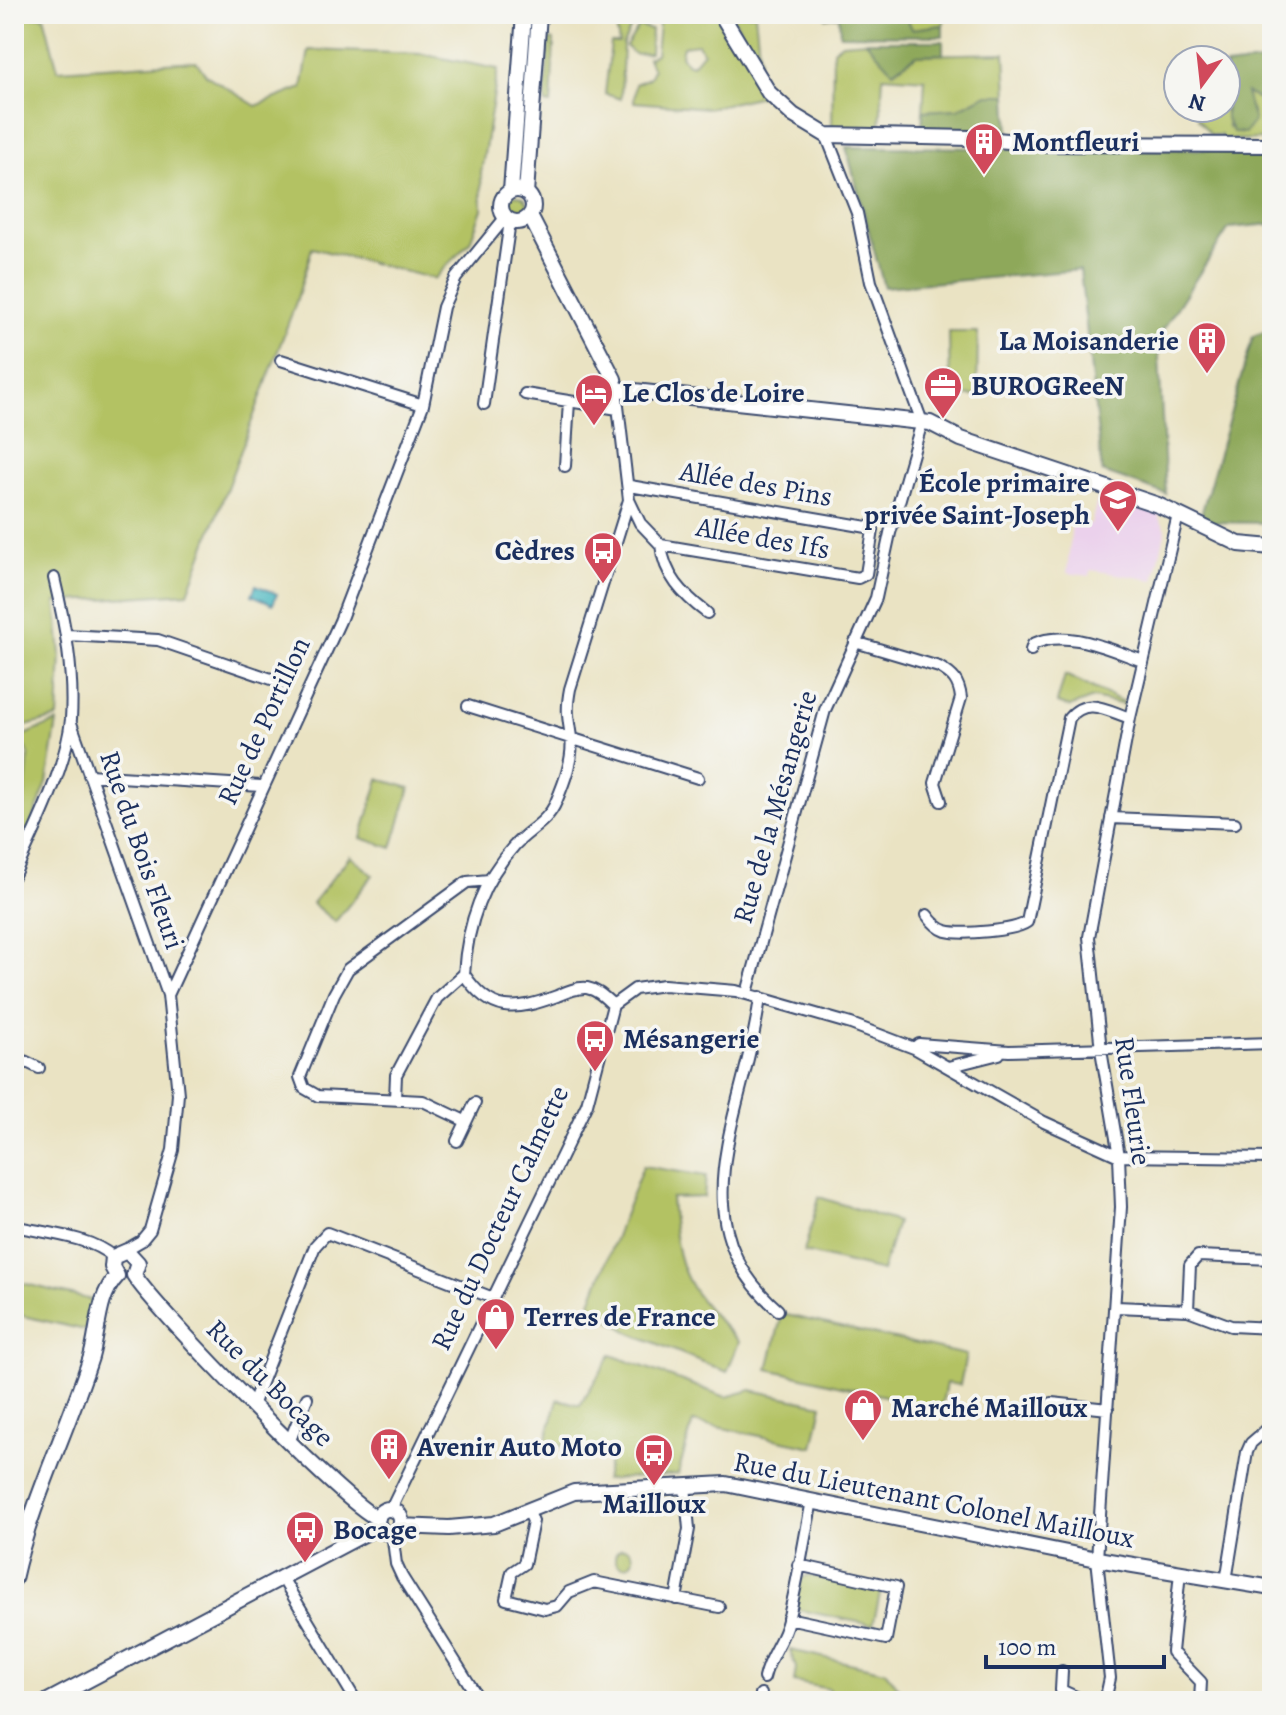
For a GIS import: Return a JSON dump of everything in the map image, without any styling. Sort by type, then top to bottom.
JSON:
[{"type":"street","points":[[508,220],[524,221],[530,216],[533,206],[519,192],[524,14]]},
{"type":"street","points":[[519,192],[539,14]]},
{"type":"street","points":[[721,14],[769,93],[793,115],[826,135],[1045,144],[1272,145]]},
{"type":"street","points":[[826,135],[857,213],[871,282],[922,422]]},
{"type":"street","points":[[484,404],[508,220],[501,202],[519,192]]},
{"type":"street","points":[[395,1099],[396,1075],[437,998],[464,974],[470,922],[489,880],[515,844],[533,832],[554,806],[567,770],[571,737],[566,721],[570,689],[629,500],[630,486],[624,467],[616,389],[530,216]]},
{"type":"street","name":"Rue de Portillon","points":[[118,1254],[141,1241],[150,1230],[173,1150],[178,1094],[168,995],[261,786],[340,621],[423,405],[443,307],[456,278],[508,220]]},
{"type":"street","points":[[281,360],[423,405]]},
{"type":"street","points":[[616,389],[922,422],[1158,505],[1239,544],[1272,547]]},
{"type":"street","points":[[525,394],[618,409]]},
{"type":"street","points":[[565,466],[569,401]]},
{"type":"street","name":"Rue de la Mésangerie","points":[[747,993],[825,710],[879,590],[890,533],[922,422]]},
{"type":"street","name":"Allée des Pins","points":[[630,486],[873,530]]},
{"type":"street","name":"Allée des Ifs","points":[[629,500],[640,523],[661,545],[858,578],[866,574],[873,530]]},
{"type":"street","name":"Rue Fleurie","points":[[1105,1701],[1110,1678],[1097,1559],[1121,1207],[1119,1156],[1101,1050],[1089,937],[1130,718],[1178,515]]},
{"type":"street","points":[[661,545],[663,562],[674,582],[707,613]]},
{"type":"street","points":[[14,875],[48,801],[71,721],[67,635],[54,578]]},
{"type":"street","points":[[67,635],[158,640],[283,683]]},
{"type":"street","points":[[1031,650],[1045,638],[1069,638],[1143,661]]},
{"type":"street","points":[[855,642],[939,667],[951,674],[960,685],[961,698],[935,783],[941,801]]},
{"type":"street","points":[[927,915],[934,925],[948,932],[1012,929],[1027,922],[1069,718],[1076,710],[1089,705],[1130,718]]},
{"type":"street","points":[[468,706],[698,778]]},
{"type":"street","name":"Rue du Bois Fleuri","points":[[71,721],[168,995]]},
{"type":"street","points":[[89,775],[261,786]]},
{"type":"street","points":[[1111,818],[1235,823]]},
{"type":"street","points":[[465,1121],[423,1101],[318,1096],[304,1088],[300,1077],[334,994],[348,969],[467,882],[489,880]]},
{"type":"street","points":[[464,974],[485,996],[507,1008],[521,1008],[581,988],[600,993],[613,1005],[635,989],[664,985],[747,993],[851,1024],[914,1048],[1044,1122],[1119,1156],[1272,1158]]},
{"type":"street","points":[[760,997],[725,1168],[721,1204],[726,1236],[740,1266],[753,1286],[778,1310]]},
{"type":"street","name":"Rue du Docteur Calmette","points":[[391,1509],[587,1104],[613,1005]]},
{"type":"street","points":[[914,1048],[919,1044],[1009,1051],[1101,1050],[1272,1043]]},
{"type":"street","points":[[948,1067],[1009,1051]]},
{"type":"street","points":[[14,1056],[39,1068]]},
{"type":"street","points":[[457,1141],[475,1103]]},
{"type":"street","points":[[14,1226],[137,1258],[138,1267],[134,1275],[125,1278],[117,1276],[112,1267],[118,1254]]},
{"type":"street","points":[[253,1403],[315,1246],[327,1233],[493,1298]]},
{"type":"street","points":[[1188,1310],[1190,1265],[1198,1256],[1272,1259]]},
{"type":"street","name":"Rue du Bocage","points":[[134,1275],[165,1315],[290,1440],[365,1512],[387,1525]]},
{"type":"street","points":[[14,1579],[29,1523],[91,1355],[105,1291],[117,1276]]},
{"type":"street","points":[[1116,1307],[1188,1310],[1231,1326],[1272,1328]]},
{"type":"street","points":[[290,1440],[307,1398]]},
{"type":"street","points":[[1052,1403],[1108,1409]]},
{"type":"street","points":[[1226,1581],[1247,1452],[1251,1443],[1272,1425]]},
{"type":"street","name":"Rue du Lieutenant Colonel Mailloux","points":[[387,1525],[475,1527],[528,1511],[574,1492],[726,1484],[1097,1559],[1272,1588]]},
{"type":"street","points":[[676,1599],[689,1529],[685,1486]]},
{"type":"street","points":[[764,1678],[768,1660],[782,1641],[812,1501]]},
{"type":"street","points":[[48,1701],[281,1576],[387,1525],[400,1515],[391,1509]]},
{"type":"street","points":[[528,1511],[533,1521],[524,1564],[512,1572],[506,1599],[545,1609],[557,1606],[569,1592],[594,1582],[719,1607]]},
{"type":"street","points":[[387,1525],[402,1577],[480,1701]]},
{"type":"street","points":[[788,1618],[886,1639],[896,1587],[798,1565]]},
{"type":"street","points":[[1180,1572],[1172,1652],[1201,1682],[1200,1701]]},
{"type":"street","points":[[281,1576],[356,1701]]},
{"type":"street","points":[[1062,1671],[1061,1690],[1085,1701]]},
{"type":"shaded area","name":"École primaire privée Saint-Joseph","points":[[1100,489],[1161,510],[1159,518],[1166,529],[1154,580],[1091,570],[1090,576],[1067,573],[1072,522],[1091,524]]},
{"type":"green space","points":[[584,14],[611,14],[635,19],[623,44],[621,99],[605,94],[611,43],[619,43],[615,21],[584,18]]},
{"type":"green space","points":[[660,14],[724,14],[766,95],[708,108],[634,102],[635,84],[649,78],[653,70],[648,58],[656,54]],"holes":[[[698,44],[703,52],[692,65],[686,63],[681,55],[683,46]]]},
{"type":"green space","points":[[731,14],[755,14],[760,61]]},
{"type":"green space","points":[[825,14],[905,14],[912,29],[943,25],[943,36],[840,35],[839,16],[826,18]]},
{"type":"green space","points":[[905,14],[946,14],[943,25],[912,29]]},
{"type":"green space","points":[[44,16],[58,70],[196,61],[206,75],[256,106],[302,88],[309,50],[421,54],[498,69],[481,173],[482,209],[470,242],[434,279],[312,248],[296,302],[188,593],[56,602],[61,655],[58,718],[14,729],[14,17]]},
{"type":"green space","points":[[639,26],[651,30],[650,53],[634,54],[626,46]]},
{"type":"green space","points":[[549,39],[554,40],[551,104],[545,103]]},
{"type":"green space","points":[[866,41],[894,71],[917,55],[1005,53],[1007,95],[985,95],[958,109],[923,111],[925,79],[883,76],[880,129],[832,129],[833,50],[842,43]]},
{"type":"green space","points":[[866,41],[943,41],[943,54],[917,55],[893,71]]},
{"type":"green space","points":[[1260,62],[1272,73],[1272,105],[1246,93],[1254,121],[1245,133],[1233,132],[1229,124],[1242,124],[1242,64]]},
{"type":"green space","points":[[1246,93],[1272,105],[1272,139],[1221,140],[1221,135],[1211,135],[1202,124],[1228,124],[1240,134],[1254,114],[1244,97]]},
{"type":"green space","points":[[985,95],[1007,95],[1009,136],[922,130],[923,111],[958,109]]},
{"type":"green space","points":[[846,147],[1272,150],[1272,224],[1229,228],[1158,337],[1166,494],[1102,472],[1080,270],[884,287]]},
{"type":"green space","points":[[517,195],[525,198],[528,206],[525,214],[517,217],[509,214],[506,206],[509,198]]},
{"type":"green space","points":[[1272,329],[1272,523],[1199,522],[1253,336]]},
{"type":"green space","points":[[949,332],[978,332],[977,396],[950,395]]},
{"type":"green space","points":[[1065,675],[1126,703],[1093,698],[1070,707],[1057,703]]},
{"type":"green space","points":[[57,722],[47,783],[29,830],[21,829],[29,754],[21,741],[14,739]]},
{"type":"green space","points":[[379,779],[410,788],[392,848],[361,838]]},
{"type":"green space","points":[[350,856],[373,875],[335,922],[312,903]]},
{"type":"green space","points":[[643,1166],[706,1176],[704,1197],[671,1198],[673,1224],[687,1279],[739,1342],[727,1372],[631,1333],[589,1307]]},
{"type":"green space","points":[[819,1197],[897,1222],[882,1271],[804,1252]]},
{"type":"green space","points":[[14,1281],[92,1300],[85,1330],[14,1314]]},
{"type":"green space","points":[[782,1314],[966,1355],[960,1385],[946,1383],[941,1409],[768,1369]]},
{"type":"green space","points":[[611,1355],[726,1397],[751,1390],[822,1405],[813,1447],[693,1422],[678,1474],[605,1480],[610,1458],[546,1441],[558,1399],[580,1405]]},
{"type":"green space","points":[[624,1548],[633,1557],[624,1566],[615,1557]]},
{"type":"green space","points":[[808,1575],[881,1590],[873,1625],[794,1609],[800,1579]]},
{"type":"green space","points":[[790,1650],[885,1671],[909,1701],[827,1701],[829,1689],[794,1682],[796,1668]]},
{"type":"water","points":[[256,585],[277,594],[273,604],[252,595]]},
{"type":"place","name":"Montfleuri","points":[[984,176]]},
{"type":"place","name":"La Moisanderie","points":[[1207,375]]},
{"type":"place","name":"BUROGReeN","points":[[943,420]]},
{"type":"place","name":"Le Clos de Loire","points":[[594,427]]},
{"type":"place","name":"École primaire privée Saint-Joseph","points":[[1118,533]]},
{"type":"place","name":"Cèdres","points":[[603,585]]},
{"type":"place","name":"Mésangerie","points":[[595,1073]]},
{"type":"place","name":"Terres de France","points":[[496,1351]]},
{"type":"place","name":"Marché Mailloux","points":[[863,1442]]},
{"type":"place","name":"Avenir Auto Moto","points":[[389,1481]]},
{"type":"place","name":"Mailloux","points":[[654,1487]]},
{"type":"place","name":"Bocage","points":[[305,1564]]}]
